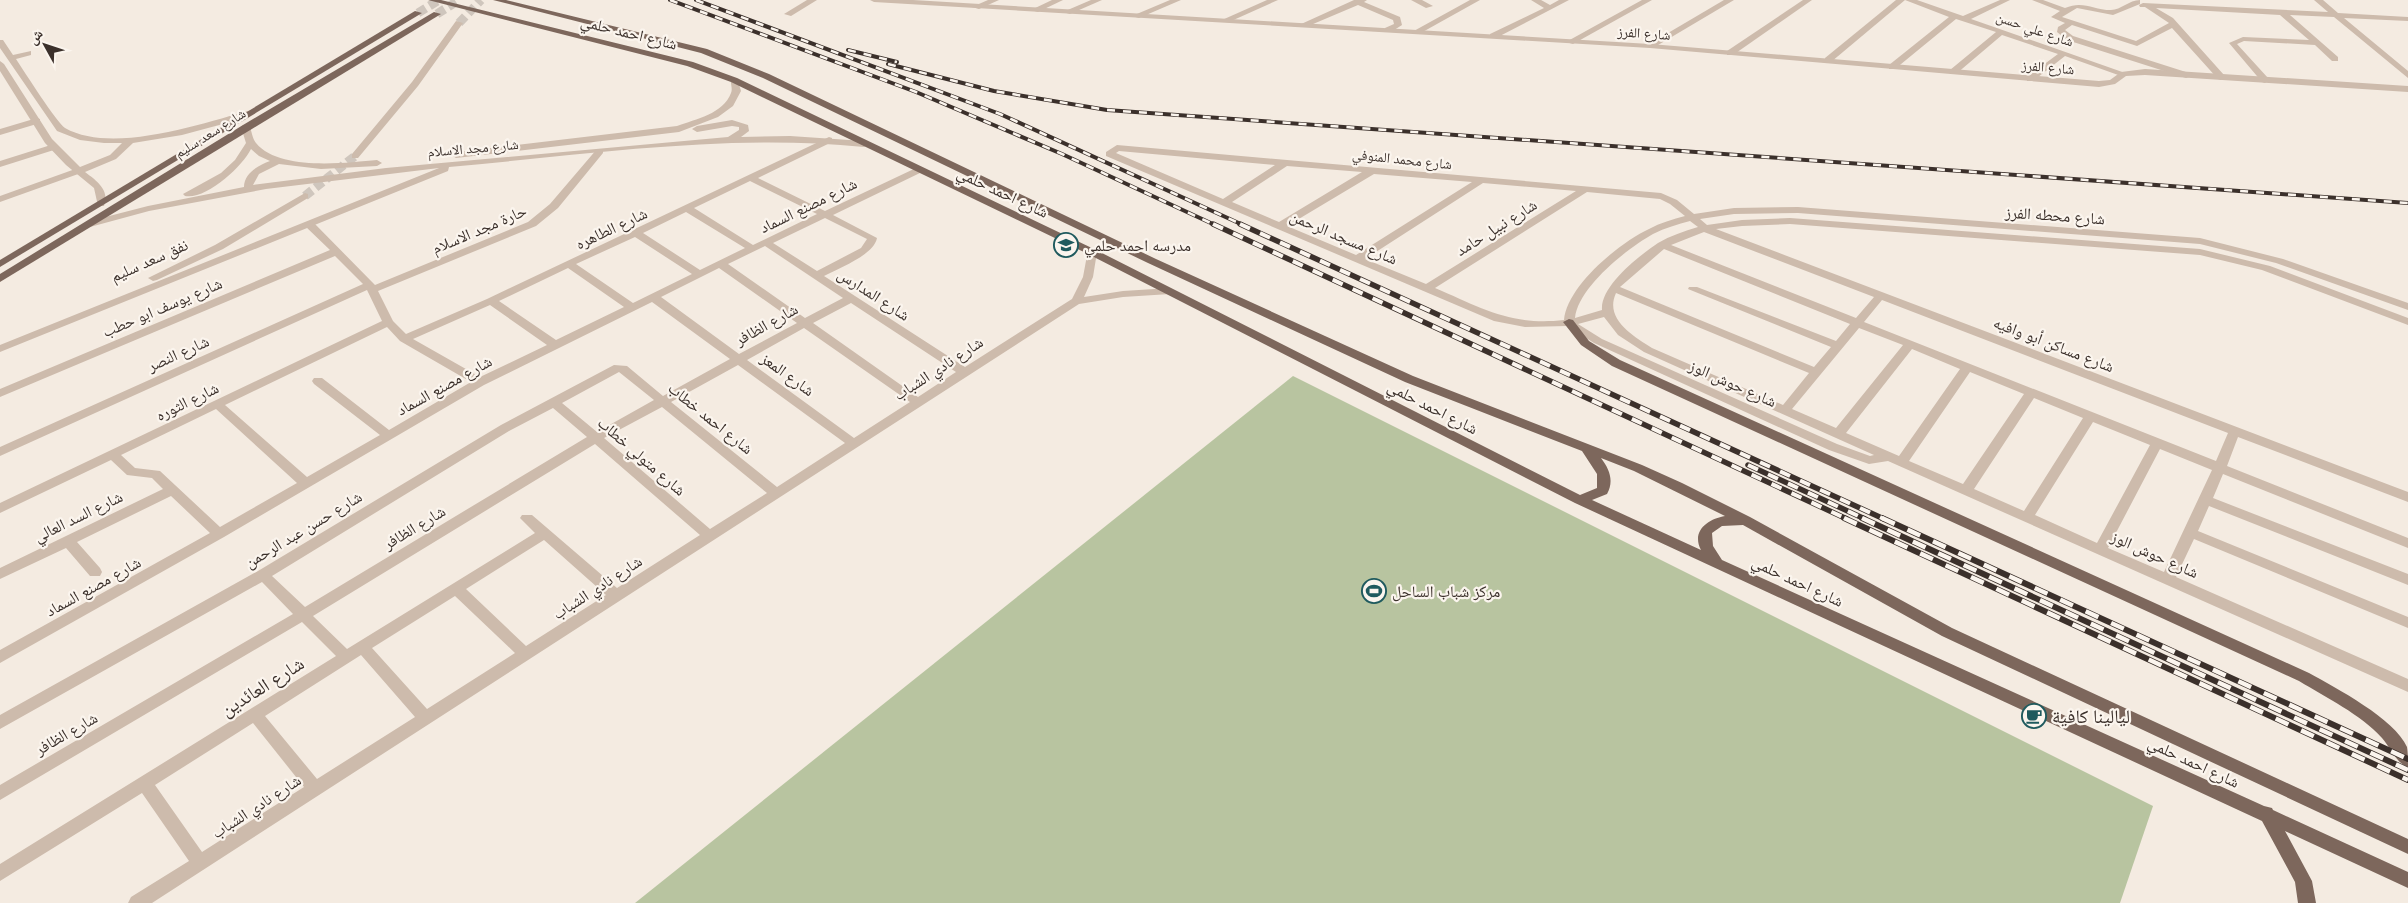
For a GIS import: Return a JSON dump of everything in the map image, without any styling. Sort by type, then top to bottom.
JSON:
[{"type":"main road","name":"شارع احمد حلمي","points":[[432,0],[690,64],[734,80],[1092,252],[1580,500],[2266,813],[2408,880]]},
{"type":"main road","name":"شارع احمد حلمي","points":[[497,0],[704,51],[743,66],[1144,257],[1400,375],[1587,450],[1646,471],[1745,520],[1947,632],[2408,847]]},
{"type":"main road","name":"شارع سعد سليم","points":[[0,264],[418,13]]},
{"type":"main road","name":"شارع سعد سليم","points":[[0,279],[246,127],[437,14]]},
{"type":"main road","points":[[1569,322],[1585,343],[1616,364],[1952,515],[2304,677],[2350,704],[2387,733],[2408,760]]},
{"type":"main road","points":[[1580,500],[1602,491],[1606,477],[1587,450]]},
{"type":"main road","points":[[1724,565],[1710,554],[1704,542],[1706,531],[1715,523],[1745,520]]},
{"type":"main road","points":[[2266,813],[2303,880],[2307,903]]},
{"type":"street","points":[[788,14],[813,0]]},
{"type":"street","name":"شارع الفرز","points":[[874,0],[1650,46],[2099,84],[2112,82],[2124,74],[2145,72],[2408,90]]},
{"type":"street","points":[[976,6],[994,0]]},
{"type":"street","points":[[1035,10],[1059,0]]},
{"type":"street","points":[[1066,12],[1098,0]]},
{"type":"street","points":[[1136,16],[1177,0]]},
{"type":"street","points":[[1226,20],[1274,0]]},
{"type":"street","points":[[1415,0],[1429,6]]},
{"type":"street","points":[[1416,32],[1476,0]]},
{"type":"street","points":[[1535,0],[1550,8]]},
{"type":"street","points":[[1493,36],[1565,0]]},
{"type":"street","points":[[1570,42],[1648,0]]},
{"type":"street","points":[[1650,46],[1730,0]]},
{"type":"street","points":[[1730,53],[1808,0]]},
{"type":"street","points":[[1828,60],[1901,0]]},
{"type":"street","name":"شارع علي حسن","points":[[1909,0],[2124,74]]},
{"type":"street","points":[[1892,67],[1959,17],[2006,0]]},
{"type":"street","points":[[2036,0],[2064,10]]},
{"type":"street","points":[[2318,0],[2408,75]]},
{"type":"street","points":[[1303,25],[1360,1],[1397,20],[1398,25],[1388,30]]},
{"type":"street","points":[[2137,2],[2163,14],[2221,77]]},
{"type":"street","points":[[2173,24],[2142,44],[2137,44],[2055,17],[2064,10],[2080,5],[2116,13],[2137,2],[2408,19]]},
{"type":"street","points":[[2282,12],[2336,60]]},
{"type":"street","points":[[2070,23],[2061,29],[2061,32],[2070,38],[2186,75]]},
{"type":"street","points":[[355,156],[415,84],[459,24]]},
{"type":"street","points":[[1953,72],[2001,32]]},
{"type":"street","points":[[2265,80],[2233,43],[2243,39],[2317,43]]},
{"type":"street","points":[[0,42],[60,129],[83,137],[132,139],[184,133],[252,113]]},
{"type":"street","points":[[2030,79],[2064,53]]},
{"type":"street","points":[[11,58],[28,54]]},
{"type":"street","points":[[0,64],[54,147],[78,171],[98,187],[101,204]]},
{"type":"street","name":"شارع مجد الاسلام","points":[[250,143],[262,153],[280,160],[310,166],[350,166],[596,140],[679,129],[715,115],[730,104],[736,91],[734,80]]},
{"type":"street","points":[[0,132],[37,121]]},
{"type":"street","points":[[679,129],[692,130],[732,123],[745,127],[744,131],[730,139]]},
{"type":"street","points":[[158,206],[222,177],[239,164],[250,143],[246,127]]},
{"type":"street","name":"شارع مجد الاسلام","points":[[90,224],[158,206],[250,189],[374,172],[459,163],[730,139],[790,138],[864,144]]},
{"type":"street","points":[[2,195],[78,171],[113,157],[132,139]]},
{"type":"street","name":"شارع الطاهره","points":[[404,339],[491,301],[829,140]]},
{"type":"street","points":[[0,164],[54,147]]},
{"type":"street","name":"شارع محمد المنوفي","points":[[1111,156],[1109,154],[1110,151],[1117,148],[1661,196],[1676,202],[1690,218]]},
{"type":"street","name":"حارة مجد الاسلام","points":[[371,287],[532,224],[554,206],[600,151]]},
{"type":"street","name":"شارع مسجد الرحمن","points":[[1111,156],[1426,289],[1512,323],[1534,325],[1569,322],[1607,312]]},
{"type":"street","points":[[250,189],[248,181],[256,172],[280,160]]},
{"type":"street","points":[[1224,203],[1286,162]]},
{"type":"street","points":[[0,349],[459,163]]},
{"type":"street","name":"شارع مصنع السماد","points":[[0,657],[220,534],[480,382],[720,264],[919,170]]},
{"type":"street","points":[[1280,226],[1373,170]]},
{"type":"street","points":[[751,178],[872,238],[872,241],[865,250],[817,276]]},
{"type":"street","points":[[1357,259],[1480,181]]},
{"type":"street","name":"شارع نبيل حامد","points":[[1426,289],[1583,190]]},
{"type":"street","name":"نفق سعد سليم","points":[[0,340],[160,275],[219,247],[305,196]]},
{"type":"street","points":[[688,208],[753,249]]},
{"type":"street","name":"شارع محطه الفرز","points":[[1569,322],[1570,306],[1581,288],[1631,243],[1655,230],[1690,218],[1724,211],[1753,209],[1798,210],[2200,241],[2224,245],[2265,257],[2408,308]]},
{"type":"street","name":"شارع مساكن أبو وافيه","points":[[1690,218],[1706,230],[2408,497]]},
{"type":"street","name":"شارع محطه الفرز","points":[[1613,288],[1662,245],[1680,236],[1750,222],[1790,220],[2200,252],[2266,268],[2408,322]]},
{"type":"street","points":[[1966,223],[1973,234]]},
{"type":"street","points":[[309,224],[371,287],[388,322],[404,339],[480,382]]},
{"type":"street","points":[[636,233],[700,274]]},
{"type":"street","name":"شارع المدارس","points":[[767,243],[964,372]]},
{"type":"street","points":[[1662,245],[1968,366],[2220,469],[2408,542]]},
{"type":"street","name":"شارع يوسف ابو حطب","points":[[0,393],[337,251]]},
{"type":"street","points":[[1076,301],[1088,277],[1092,252]]},
{"type":"street","points":[[569,264],[633,308]]},
{"type":"street","points":[[720,264],[918,402]]},
{"type":"street","name":"شارع النصر","points":[[0,452],[371,287]]},
{"type":"street","points":[[1607,312],[1608,296],[1613,288],[1816,372]]},
{"type":"street","points":[[1693,289],[1838,346]]},
{"type":"street","points":[[2348,299],[2355,289]]},
{"type":"street","name":"شارع نادي الشباب","points":[[137,903],[1076,301],[1123,294],[1170,291]]},
{"type":"street","points":[[1785,410],[1880,296]]},
{"type":"street","name":"شارع المعز","points":[[653,298],[854,443]]},
{"type":"street","name":"شارع الظافر","points":[[0,793],[303,615],[595,438],[851,298]]},
{"type":"street","points":[[491,301],[555,345]]},
{"type":"street","name":"شارع حوش الوز","points":[[1607,312],[1615,326],[1648,350],[2028,516],[2408,686]]},
{"type":"street","name":"شارع الثوره","points":[[0,508],[388,322]]},
{"type":"street","name":"شارع حوش الوز","points":[[1569,322],[1598,341],[1833,447],[1869,460],[1888,456]]},
{"type":"street","points":[[1838,434],[1910,344]]},
{"type":"street","points":[[1908,465],[1968,366]]},
{"type":"street","name":"شارع حسن عبد الرحمن","points":[[0,723],[262,575],[505,428],[615,370],[624,370]]},
{"type":"street","name":"شارع احمد خطاب","points":[[624,370],[776,493]]},
{"type":"street","points":[[318,381],[388,435]]},
{"type":"street","points":[[1966,490],[2032,392]]},
{"type":"street","name":"شارع متولي خطاب","points":[[554,402],[710,535]]},
{"type":"street","points":[[217,404],[305,484]]},
{"type":"street","points":[[2028,516],[2090,416]]},
{"type":"street","points":[[2168,579],[2220,469],[2235,430]]},
{"type":"street","points":[[2100,549],[2157,443]]},
{"type":"street","points":[[113,454],[132,472],[155,474],[220,534]]},
{"type":"street","name":"شارع السد العالي","points":[[0,574],[172,490]]},
{"type":"street","points":[[2206,500],[2408,580]]},
{"type":"street","points":[[527,518],[616,596]]},
{"type":"street","points":[[2191,533],[2408,623]]},
{"type":"street","name":"شارع العائدين","points":[[0,873],[545,534]]},
{"type":"street","points":[[68,541],[95,572]]},
{"type":"street","points":[[262,575],[346,657]]},
{"type":"street","points":[[457,588],[525,654]]},
{"type":"street","points":[[362,647],[425,718]]},
{"type":"street","points":[[254,714],[315,788]]},
{"type":"street","points":[[144,783],[200,863]]},
{"type":"green space","name":"مركز شباب الساحل","points":[[1293,376],[2153,806],[2120,903],[635,903]]},
{"type":"tunnel","points":[[418,13],[439,0]]},
{"type":"tunnel","points":[[437,14],[459,0]]},
{"type":"tunnel","points":[[459,23],[481,0]]},
{"type":"tunnel","points":[[305,196],[355,156]]},
{"type":"railway","points":[[670,0],[916,92],[1062,154],[1215,225]]},
{"type":"railway","points":[[696,0],[1000,114],[1243,225]]},
{"type":"railway","points":[[848,50],[897,62]]},
{"type":"railway","points":[[888,64],[994,91],[1107,110],[2408,203]]},
{"type":"railway","points":[[1213,224],[1847,519]]},
{"type":"railway","points":[[1240,224],[1884,519]]},
{"type":"railway","points":[[1748,465],[1865,519]]},
{"type":"railway","points":[[1844,518],[2408,780]]},
{"type":"railway","points":[[1862,518],[2408,770]]},
{"type":"railway","points":[[1882,518],[2408,759]]},
{"type":"place","name":"مدرسه احمد حلمي","points":[[1066,245]]},
{"type":"place","name":"مركز شباب الساحل","points":[[1374,591]]},
{"type":"place","name":"ليالينا كافية","points":[[2034,716]]}]
